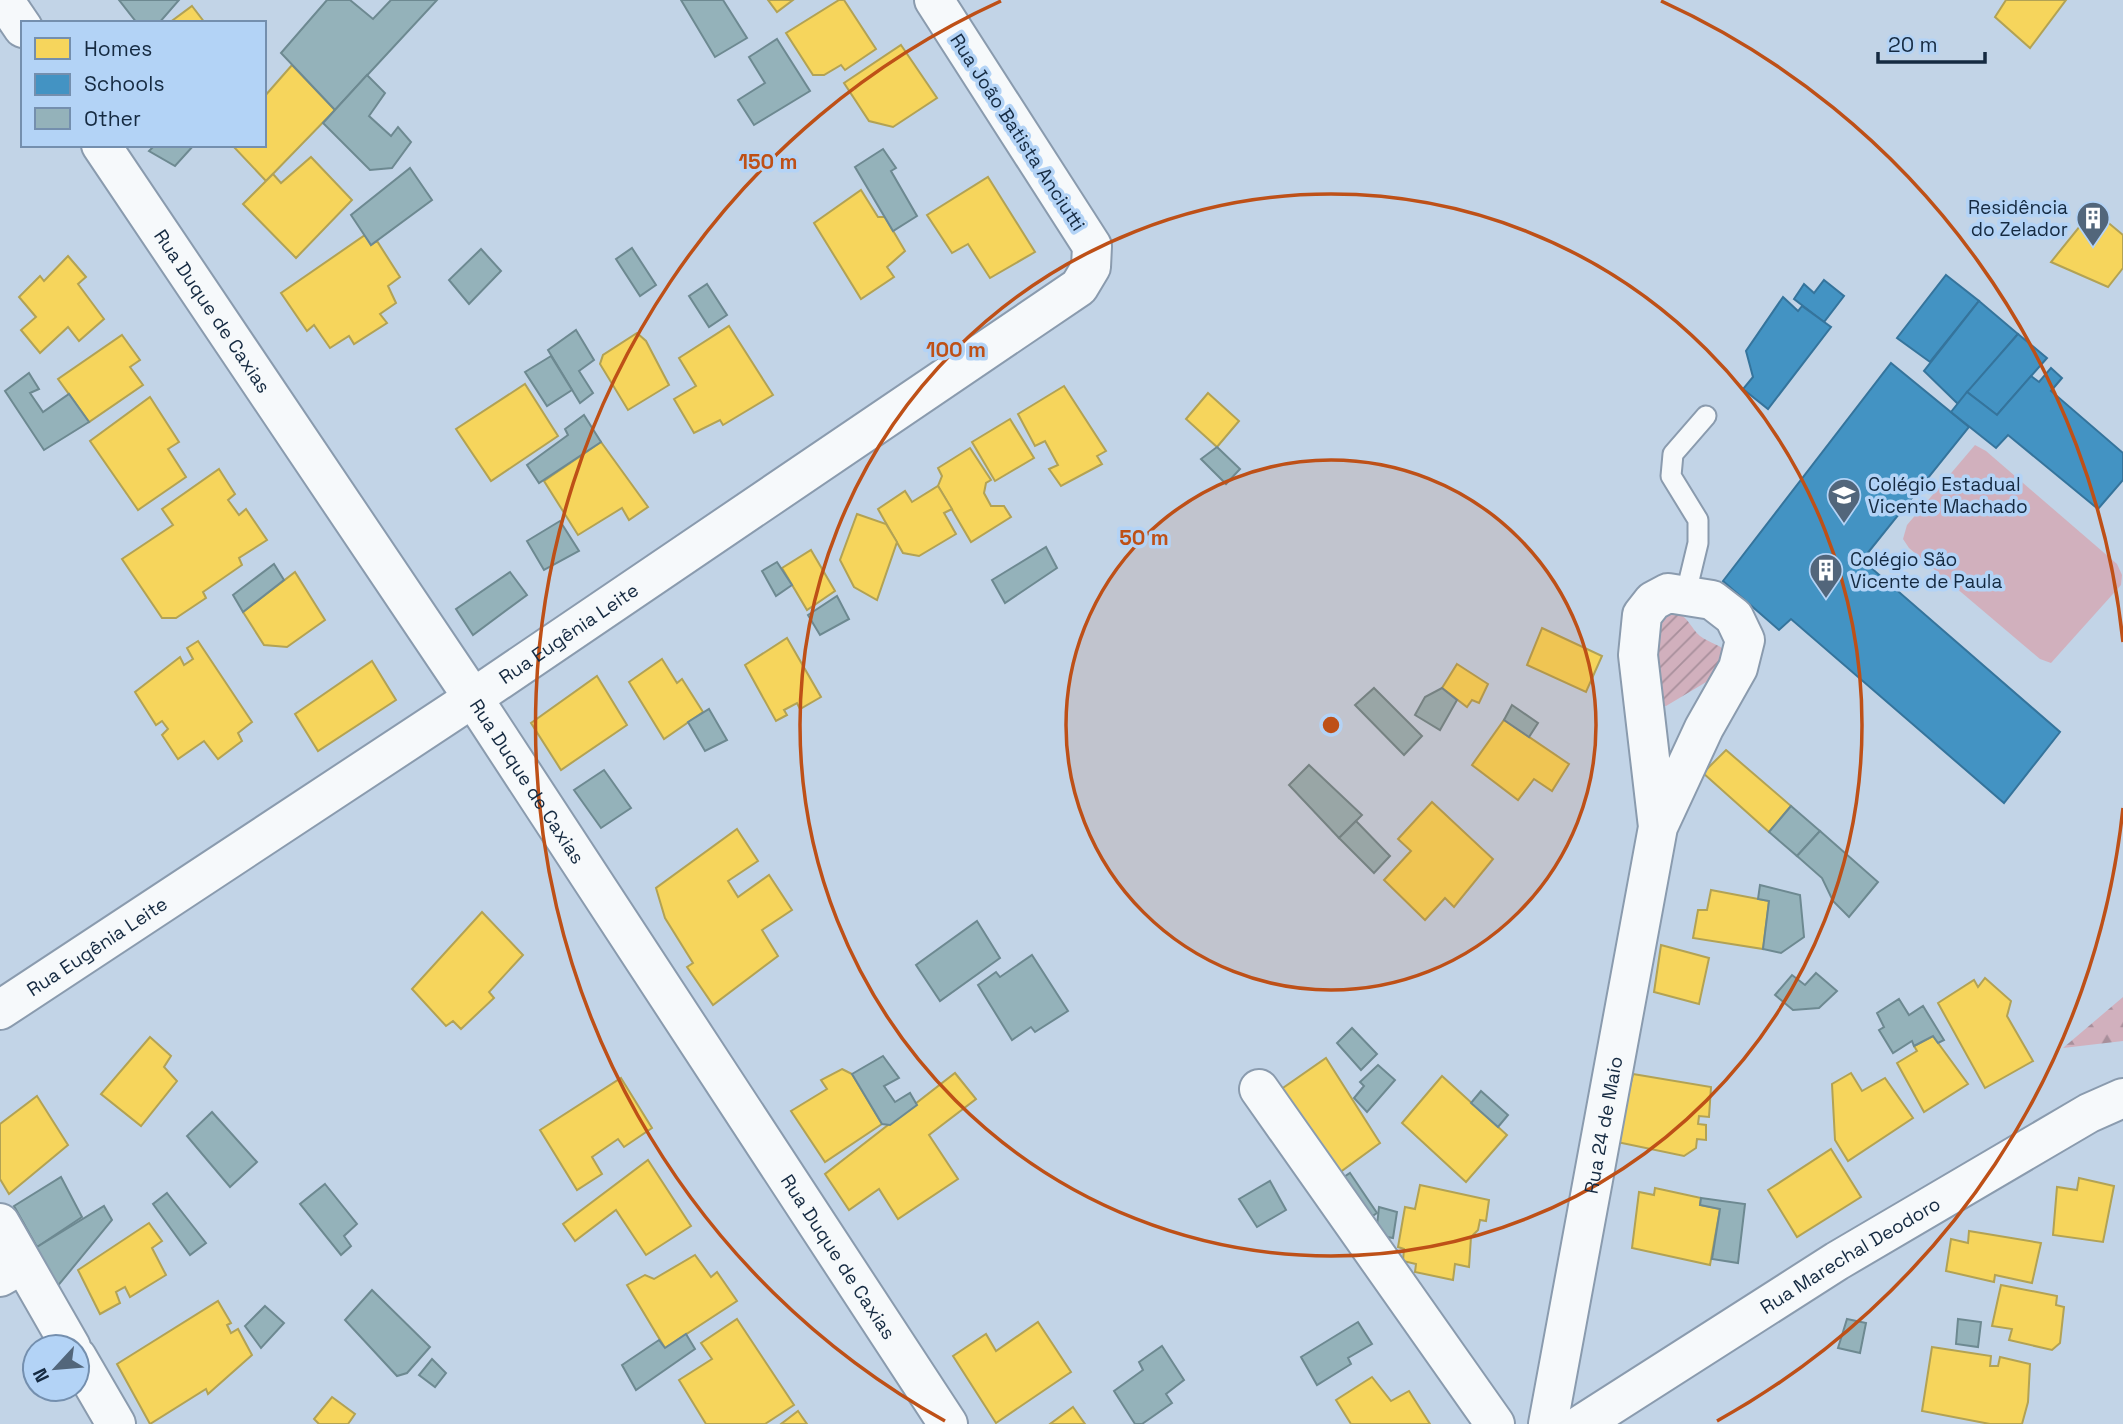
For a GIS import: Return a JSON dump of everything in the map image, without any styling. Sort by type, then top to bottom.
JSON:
[{"type":"street","points":[[4,0],[21,25]]},
{"type":"street","name":"Rua João Batista Anciutti","points":[[934,0],[1092,246],[1091,267]]},
{"type":"street","name":"Rua Duque de Caxias","points":[[103,147],[473,698],[948,1424]]},
{"type":"street","name":"Rua Eugênia Leite","points":[[0,1010],[473,698],[1079,287],[1091,267]]},
{"type":"street","name":"Rua 24 de Maio","points":[[1548,1424],[1658,827],[1704,728],[1738,667],[1745,640],[1734,617],[1712,600],[1668,593],[1653,601],[1642,615],[1638,655],[1658,827]]},
{"type":"street","points":[[1259,1089],[1495,1424]]},
{"type":"street","name":"Rua Marechal Deodoro","points":[[1582,1424],[1837,1261],[2089,1113],[2123,1098]]},
{"type":"street","points":[[0,1223],[11,1271],[60,1333]]},
{"type":"street","points":[[91,1381],[116,1424]]},
{"type":"lane","points":[[1685,597],[1698,543],[1698,520],[1671,476],[1673,454],[1706,416]]},
{"type":"green space","points":[[1975,445],[1986,451],[2117,564],[2122,575],[2121,585],[2051,663],[2040,659],[1909,548],[1903,539],[1907,525]]},
{"type":"green space","points":[[1675,611],[1684,617],[1700,636],[1729,655],[1718,675],[1666,706],[1657,705],[1651,620]]},
{"type":"green space","points":[[2123,997],[2123,1041],[2063,1048]]},
{"type":"building: Homes","points":[[768,0],[793,0],[777,12]]},
{"type":"building: Homes","points":[[839,0],[844,0],[876,49],[845,70],[841,65],[824,75],[813,75],[786,33]]},
{"type":"building: Homes","points":[[2006,0],[2066,0],[2030,48],[1995,17]]},
{"type":"building: Homes","points":[[192,6],[203,21],[172,21]]},
{"type":"building: Homes","points":[[901,45],[937,98],[893,127],[869,121],[844,83]]},
{"type":"building: Homes","points":[[292,65],[335,110],[266,181],[234,147],[266,147],[266,95]]},
{"type":"building: Homes","points":[[311,157],[352,200],[296,258],[243,204],[273,174],[281,183]]},
{"type":"building: Homes","points":[[988,177],[1035,252],[990,278],[968,244],[952,253],[927,215]]},
{"type":"building: Homes","points":[[861,190],[878,217],[885,217],[905,251],[887,267],[894,277],[861,299],[814,223]]},
{"type":"building: Homes","name":"Residência do Zelador","points":[[2093,210],[2123,235],[2123,268],[2108,287],[2051,262]]},
{"type":"building: Homes","points":[[365,235],[371,245],[377,241],[400,277],[388,286],[396,303],[380,314],[387,323],[354,344],[349,336],[330,348],[314,325],[307,331],[281,293]]},
{"type":"building: Homes","points":[[68,256],[86,277],[78,284],[104,319],[79,341],[68,327],[40,353],[21,330],[36,317],[19,297],[40,276],[44,281]]},
{"type":"building: Homes","points":[[729,326],[773,395],[723,425],[720,420],[694,433],[674,399],[696,386],[679,358]]},
{"type":"building: Homes","points":[[637,333],[646,341],[669,385],[628,410],[600,364],[603,355]]},
{"type":"building: Homes","points":[[122,335],[140,360],[130,367],[143,385],[89,422],[58,379]]},
{"type":"building: Homes","points":[[525,384],[558,436],[491,481],[456,429]]},
{"type":"building: Homes","points":[[1064,386],[1106,451],[1097,456],[1102,464],[1061,486],[1049,469],[1058,465],[1045,441],[1035,446],[1018,414]]},
{"type":"building: Homes","points":[[1208,393],[1239,421],[1217,447],[1186,419]]},
{"type":"building: Homes","points":[[150,397],[179,442],[168,449],[186,477],[138,510],[90,441]]},
{"type":"building: Homes","points":[[1010,419],[1034,458],[995,481],[972,442]]},
{"type":"building: Homes","points":[[601,442],[648,507],[629,520],[622,508],[578,535],[544,481]]},
{"type":"building: Homes","points":[[970,448],[991,480],[986,483],[984,493],[991,506],[1004,506],[1011,517],[971,542],[938,486],[942,476],[938,468]]},
{"type":"building: Homes","points":[[219,469],[235,494],[228,500],[239,515],[246,509],[267,540],[239,558],[242,565],[203,592],[206,598],[176,618],[162,618],[122,559],[173,525],[162,509]]},
{"type":"building: Homes","points":[[938,486],[952,509],[944,513],[956,534],[919,556],[903,553],[878,509],[905,491],[912,502]]},
{"type":"building: Homes","points":[[857,514],[886,524],[897,542],[877,600],[854,587],[840,560]]},
{"type":"building: Homes","points":[[811,550],[835,591],[807,610],[782,568]]},
{"type":"building: Homes","points":[[295,572],[325,620],[287,647],[264,645],[243,612]]},
{"type":"building: Homes","points":[[1542,628],[1602,656],[1586,692],[1527,665]]},
{"type":"building: Homes","points":[[787,638],[821,697],[800,709],[797,703],[784,710],[787,715],[776,721],[745,665]]},
{"type":"building: Homes","points":[[198,641],[252,722],[238,733],[242,741],[218,759],[204,741],[178,759],[162,735],[168,729],[162,721],[156,725],[135,692],[180,657],[184,665],[193,659],[187,648]]},
{"type":"building: Homes","points":[[662,659],[677,683],[682,679],[703,712],[664,739],[629,682]]},
{"type":"building: Homes","points":[[372,661],[396,700],[318,751],[295,714]]},
{"type":"building: Homes","points":[[1457,664],[1488,684],[1479,703],[1472,700],[1467,707],[1442,688]]},
{"type":"building: Homes","points":[[597,676],[627,725],[561,770],[531,723]]},
{"type":"building: Homes","points":[[1504,720],[1569,764],[1552,791],[1534,779],[1518,800],[1472,765]]},
{"type":"building: Homes","points":[[1726,750],[1791,806],[1769,832],[1703,773]]},
{"type":"building: Homes","points":[[1432,802],[1493,859],[1454,907],[1445,898],[1425,920],[1384,880],[1411,851],[1398,839]]},
{"type":"building: Homes","points":[[737,829],[758,861],[728,881],[738,897],[769,875],[792,910],[762,930],[778,956],[713,1005],[687,967],[693,963],[665,918],[656,888]]},
{"type":"building: Homes","points":[[1711,890],[1769,901],[1763,949],[1693,938],[1698,910],[1707,910]]},
{"type":"building: Homes","points":[[482,912],[523,955],[489,992],[494,998],[461,1029],[453,1021],[446,1026],[412,989]]},
{"type":"building: Homes","points":[[1661,945],[1709,958],[1699,1004],[1654,992]]},
{"type":"building: Homes","points":[[1985,978],[2011,1001],[2007,1016],[2033,1061],[1985,1088],[1938,1003],[1974,980],[1978,987]]},
{"type":"building: Homes","points":[[1933,1036],[1968,1084],[1924,1112],[1897,1063],[1917,1051],[1914,1046]]},
{"type":"building: Homes","points":[[150,1037],[171,1056],[164,1067],[177,1081],[141,1126],[101,1094]]},
{"type":"building: Homes","points":[[1326,1058],[1380,1143],[1339,1173],[1317,1138],[1312,1141],[1280,1090]]},
{"type":"building: Homes","points":[[842,1069],[852,1074],[882,1124],[825,1162],[791,1111],[827,1089],[821,1080]]},
{"type":"building: Homes","points":[[955,1073],[976,1099],[929,1135],[958,1179],[898,1219],[879,1189],[849,1210],[825,1174]]},
{"type":"building: Homes","points":[[1851,1073],[1862,1091],[1885,1078],[1913,1118],[1848,1161],[1835,1140],[1832,1084]]},
{"type":"building: Homes","points":[[1633,1074],[1711,1087],[1709,1117],[1699,1116],[1698,1124],[1706,1125],[1706,1140],[1697,1139],[1696,1148],[1684,1156],[1617,1142]]},
{"type":"building: Homes","points":[[1442,1076],[1507,1135],[1466,1182],[1402,1123]]},
{"type":"building: Homes","points":[[621,1078],[652,1128],[624,1147],[618,1139],[592,1157],[602,1174],[577,1190],[540,1130]]},
{"type":"building: Homes","points":[[37,1096],[68,1145],[9,1194],[0,1179],[0,1124]]},
{"type":"building: Homes","points":[[1831,1149],[1861,1197],[1797,1237],[1768,1190]]},
{"type":"building: Homes","points":[[648,1160],[691,1226],[646,1255],[616,1210],[575,1241],[563,1224]]},
{"type":"building: Homes","points":[[2079,1178],[2114,1186],[2103,1242],[2053,1235],[2057,1187],[2077,1190]]},
{"type":"building: Homes","points":[[1420,1185],[1489,1200],[1486,1221],[1480,1220],[1478,1230],[1471,1237],[1469,1267],[1455,1264],[1453,1280],[1415,1272],[1416,1264],[1403,1261],[1404,1249],[1398,1247],[1405,1207],[1415,1209]]},
{"type":"building: Homes","points":[[1655,1188],[1701,1198],[1700,1205],[1720,1209],[1710,1265],[1632,1248],[1639,1192],[1654,1195]]},
{"type":"building: Homes","points":[[149,1223],[162,1241],[152,1248],[166,1275],[130,1297],[125,1287],[116,1292],[120,1303],[100,1314],[78,1270]]},
{"type":"building: Homes","points":[[1969,1231],[2041,1243],[2032,1283],[1995,1275],[1994,1282],[1946,1271],[1951,1239],[1968,1243]]},
{"type":"building: Homes","points":[[695,1255],[711,1277],[717,1272],[737,1301],[665,1348],[627,1285],[645,1275],[654,1279]]},
{"type":"building: Homes","points":[[2001,1285],[2057,1296],[2056,1305],[2064,1307],[2060,1343],[2052,1350],[2009,1340],[2012,1329],[1992,1326]]},
{"type":"building: Homes","points":[[218,1301],[231,1323],[227,1325],[231,1333],[238,1329],[252,1355],[208,1394],[206,1389],[150,1424],[117,1364]]},
{"type":"building: Homes","points":[[737,1319],[794,1405],[765,1424],[706,1424],[679,1380],[712,1359],[701,1343]]},
{"type":"building: Homes","points":[[1038,1322],[1071,1372],[996,1423],[953,1356],[986,1334],[996,1351]]},
{"type":"building: Homes","points":[[1932,1347],[1991,1356],[1990,1366],[1998,1366],[2000,1357],[2030,1364],[2028,1402],[2022,1424],[1990,1424],[1922,1411]]},
{"type":"building: Homes","points":[[1372,1377],[1391,1401],[1409,1391],[1430,1424],[1351,1424],[1336,1400]]},
{"type":"building: Homes","points":[[332,1397],[355,1414],[348,1424],[319,1424],[314,1419]]},
{"type":"building: Homes","points":[[1073,1407],[1085,1424],[1050,1424]]},
{"type":"building: Homes","points":[[798,1411],[807,1424],[781,1424]]},
{"type":"building: Schools","points":[[1946,275],[1979,301],[1930,362],[1897,338]]},
{"type":"building: Schools","points":[[1824,280],[1844,296],[1824,322],[1794,299],[1804,284],[1814,293]]},
{"type":"building: Schools","points":[[1783,297],[1798,311],[1802,306],[1831,327],[1768,409],[1743,389],[1753,377],[1746,351]]},
{"type":"building: Schools","points":[[1979,301],[2018,334],[1958,404],[1924,371]]},
{"type":"building: Schools","points":[[2018,334],[2047,358],[1997,415],[1967,392]]},
{"type":"building: Schools","name":"Colégio São Vicente de Paula","points":[[1891,363],[1969,427],[1862,560],[2060,732],[2004,803],[1791,619],[1779,630],[1723,581]]},
{"type":"building: Schools","points":[[2051,368],[2062,378],[2051,391],[2123,453],[2123,480],[2098,509],[2008,435],[1996,448],[1951,412],[1967,392],[1997,415],[2031,376],[2039,382]]},
{"type":"building: Other","points":[[119,0],[179,0],[161,21],[135,21]]},
{"type":"building: Other","points":[[327,0],[350,0],[373,19],[391,0],[437,0],[335,110],[281,53]]},
{"type":"building: Other","points":[[681,0],[723,0],[747,38],[715,57]]},
{"type":"building: Other","points":[[777,39],[810,91],[754,125],[738,100],[765,83],[749,57]]},
{"type":"building: Other","points":[[367,75],[385,93],[369,116],[391,136],[398,127],[411,142],[392,168],[370,170],[323,123]]},
{"type":"building: Other","points":[[153,147],[192,147],[175,166],[149,151]]},
{"type":"building: Other","points":[[883,149],[896,168],[891,171],[917,216],[893,231],[855,167]]},
{"type":"building: Other","points":[[410,168],[432,200],[371,245],[351,215]]},
{"type":"building: Other","points":[[632,248],[656,285],[640,296],[616,259]]},
{"type":"building: Other","points":[[481,249],[501,271],[469,304],[449,280]]},
{"type":"building: Other","points":[[707,284],[727,315],[709,327],[689,296]]},
{"type":"building: Other","points":[[576,330],[594,360],[579,371],[593,393],[580,403],[548,350]]},
{"type":"building: Other","points":[[551,356],[572,390],[547,406],[525,372]]},
{"type":"building: Other","points":[[29,373],[39,389],[30,393],[43,412],[69,394],[89,422],[44,450],[5,391]]},
{"type":"building: Other","points":[[584,415],[601,442],[539,483],[527,465],[568,435],[565,429]]},
{"type":"building: Other","points":[[1217,447],[1240,469],[1226,484],[1201,459]]},
{"type":"building: Other","points":[[560,521],[579,551],[544,570],[527,541]]},
{"type":"building: Other","points":[[1046,547],[1057,568],[1005,603],[992,580]]},
{"type":"building: Other","points":[[777,562],[792,585],[776,596],[762,571]]},
{"type":"building: Other","points":[[274,564],[284,580],[243,612],[233,595]]},
{"type":"building: Other","points":[[510,572],[527,595],[473,635],[456,609]]},
{"type":"building: Other","points":[[837,596],[849,619],[820,635],[808,615]]},
{"type":"building: Other","points":[[1374,688],[1422,736],[1404,755],[1355,705]]},
{"type":"building: Other","points":[[1442,688],[1457,700],[1440,730],[1415,715],[1425,697]]},
{"type":"building: Other","points":[[1512,705],[1538,723],[1529,737],[1504,720]]},
{"type":"building: Other","points":[[709,709],[727,740],[705,751],[688,722]]},
{"type":"building: Other","points":[[1309,765],[1362,815],[1339,838],[1289,785]]},
{"type":"building: Other","points":[[604,770],[631,808],[601,828],[574,790]]},
{"type":"building: Other","points":[[1791,806],[1820,831],[1797,856],[1769,832]]},
{"type":"building: Other","points":[[1356,821],[1390,856],[1374,873],[1339,838]]},
{"type":"building: Other","points":[[1820,831],[1878,882],[1849,917],[1833,901],[1822,878],[1797,856]]},
{"type":"building: Other","points":[[1760,885],[1800,895],[1804,937],[1781,953],[1763,949],[1769,901],[1758,899]]},
{"type":"building: Other","points":[[977,921],[1000,958],[940,1001],[916,965]]},
{"type":"building: Other","points":[[1032,955],[1068,1011],[1035,1032],[1031,1027],[1012,1040],[978,985],[996,972],[1000,977]]},
{"type":"building: Other","points":[[1816,973],[1837,991],[1819,1008],[1793,1010],[1775,995],[1792,975],[1805,985]]},
{"type":"building: Other","points":[[1899,999],[1909,1015],[1923,1006],[1944,1040],[1938,1043],[1933,1036],[1914,1046],[1912,1041],[1893,1053],[1879,1030],[1884,1027],[1877,1013]]},
{"type":"building: Other","points":[[1352,1028],[1377,1054],[1361,1070],[1337,1043]]},
{"type":"building: Other","points":[[883,1056],[899,1078],[884,1086],[895,1102],[910,1093],[917,1105],[890,1125],[882,1124],[852,1074]]},
{"type":"building: Other","points":[[1378,1065],[1395,1080],[1367,1112],[1354,1098],[1364,1086],[1360,1082]]},
{"type":"building: Other","points":[[1481,1091],[1508,1115],[1498,1127],[1471,1103]]},
{"type":"building: Other","points":[[212,1112],[257,1162],[230,1187],[187,1136]]},
{"type":"building: Other","points":[[1350,1173],[1377,1213],[1362,1223],[1335,1183]]},
{"type":"building: Other","points":[[61,1177],[82,1217],[37,1247],[14,1206]]},
{"type":"building: Other","points":[[1270,1181],[1286,1210],[1257,1227],[1239,1199]]},
{"type":"building: Other","points":[[325,1184],[357,1224],[344,1236],[351,1246],[341,1255],[300,1204]]},
{"type":"building: Other","points":[[167,1193],[206,1243],[190,1255],[153,1204]]},
{"type":"building: Other","points":[[1701,1198],[1745,1204],[1738,1263],[1712,1259],[1720,1209],[1700,1205]]},
{"type":"building: Other","points":[[104,1206],[112,1220],[56,1288],[36,1253],[37,1247]]},
{"type":"building: Other","points":[[1379,1207],[1397,1212],[1393,1238],[1376,1235]]},
{"type":"building: Other","points":[[372,1290],[430,1347],[407,1373],[397,1376],[345,1320]]},
{"type":"building: Other","points":[[265,1306],[284,1323],[261,1348],[245,1326]]},
{"type":"building: Other","points":[[1847,1319],[1866,1323],[1860,1353],[1838,1348]]},
{"type":"building: Other","points":[[1958,1319],[1981,1322],[1978,1347],[1956,1344]]},
{"type":"building: Other","points":[[1358,1322],[1372,1344],[1348,1358],[1351,1364],[1317,1385],[1301,1357]]},
{"type":"building: Other","points":[[686,1334],[695,1349],[636,1390],[622,1365],[659,1340],[665,1348]]},
{"type":"building: Other","points":[[1162,1346],[1184,1380],[1166,1394],[1172,1403],[1142,1424],[1135,1424],[1114,1391],[1143,1370],[1139,1362]]},
{"type":"building: Other","points":[[432,1359],[446,1373],[435,1387],[419,1375]]},
{"type":"place","name":"Residência do Zelador","points":[[2093,248]]},
{"type":"place","name":"Colégio Estadual Vicente Machado","points":[[1844,525]]},
{"type":"place","name":"Colégio São Vicente de Paula","points":[[1826,600]]}]
